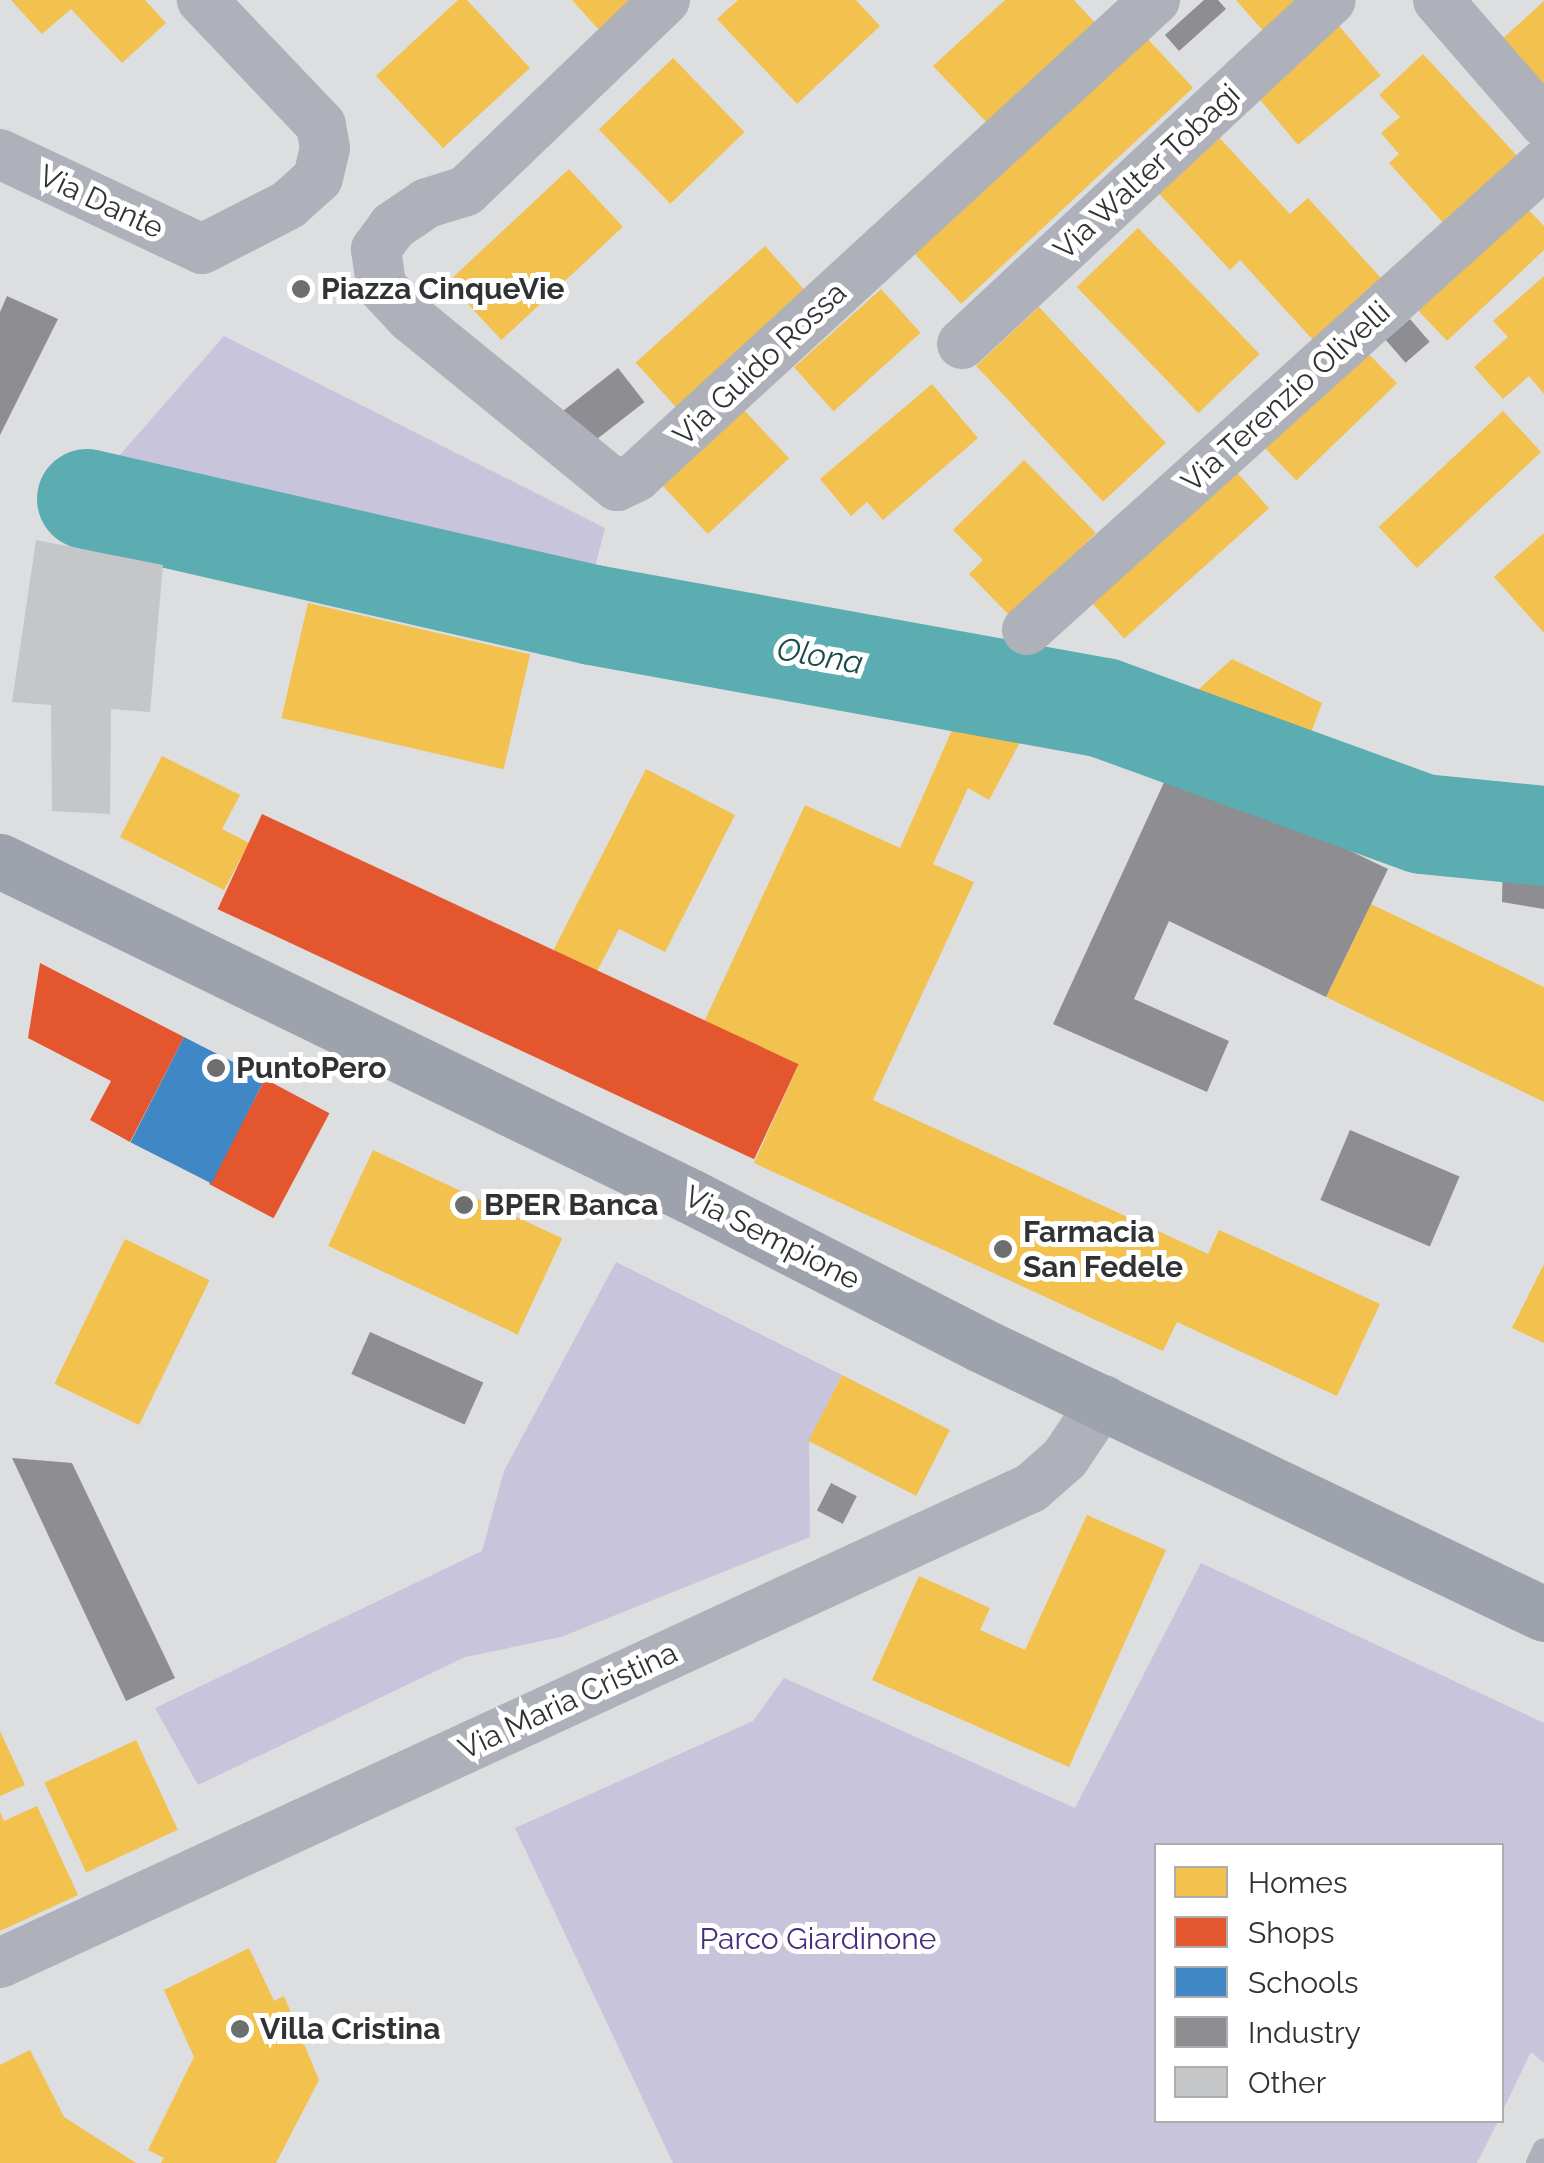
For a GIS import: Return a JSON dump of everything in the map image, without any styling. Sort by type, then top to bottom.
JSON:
[{"type":"main road","name":"Via Sempione","points":[[0,861],[1544,1614]]},
{"type":"street","name":"Via Dante","points":[[0,154],[202,249],[288,205],[318,178],[325,148],[321,125],[202,0]]},
{"type":"street","name":"Via Guido Rossa","points":[[665,0],[466,191],[427,203],[393,226],[376,248],[381,286],[412,318],[617,486],[636,477],[1155,0]]},
{"type":"street","name":"Via Walter Tobagi","points":[[962,344],[1331,0]]},
{"type":"street","points":[[1438,0],[1544,122]]},
{"type":"street","name":"Via Terenzio Olivelli","points":[[1027,630],[1544,164]]},
{"type":"street","name":"Via Maria Cristina","points":[[0,1963],[1031,1488],[1065,1458],[1104,1400]]},
{"type":"lane","points":[[1538,2163],[1544,2150]]},
{"type":"green space","points":[[224,336],[605,528],[593,575],[112,464]]},
{"type":"green space","points":[[616,1262],[842,1375],[809,1441],[810,1537],[561,1637],[465,1657],[198,1785],[155,1708],[482,1551],[504,1471]]},
{"type":"green space","name":"Parco Giardinone","points":[[1201,1563],[1544,1723],[1544,2063],[1531,2052],[1504,2108],[1504,1843],[1154,1843],[1154,2123],[1497,2123],[1477,2163],[673,2163],[515,1828],[753,1721],[784,1678],[1075,1808]]},
{"type":"building: Homes","points":[[11,0],[145,0],[166,23],[122,63],[71,9],[42,34]]},
{"type":"building: Homes","points":[[458,0],[467,0],[530,68],[443,148],[376,76]]},
{"type":"building: Homes","points":[[572,0],[633,0],[600,31]]},
{"type":"building: Homes","points":[[738,0],[856,0],[880,26],[797,104],[717,19]]},
{"type":"building: Homes","points":[[1005,0],[1074,0],[1100,28],[992,128],[933,66]]},
{"type":"building: Homes","points":[[1236,0],[1302,0],[1265,33]]},
{"type":"building: Homes","points":[[1544,1],[1544,90],[1499,42]]},
{"type":"building: Homes","points":[[1335,21],[1381,75],[1298,145],[1252,90]]},
{"type":"building: Homes","points":[[1144,35],[1193,88],[961,304],[912,251]]},
{"type":"building: Homes","points":[[1423,54],[1520,159],[1446,226],[1389,163],[1399,154],[1381,133],[1400,117],[1379,95]]},
{"type":"building: Homes","points":[[673,58],[745,132],[670,204],[599,130]]},
{"type":"building: Homes","points":[[1214,132],[1290,214],[1308,198],[1381,278],[1313,340],[1240,260],[1230,270],[1153,187]]},
{"type":"building: Homes","points":[[569,169],[623,227],[501,340],[448,282]]},
{"type":"building: Homes","points":[[1522,203],[1544,226],[1544,250],[1447,341],[1413,305]]},
{"type":"building: Homes","points":[[1138,228],[1260,354],[1198,413],[1077,287]]},
{"type":"building: Homes","points":[[765,246],[811,297],[682,414],[636,362]]},
{"type":"building: Homes","points":[[1544,276],[1544,394],[1529,376],[1503,399],[1474,367],[1508,337],[1493,321]]},
{"type":"building: Homes","points":[[881,289],[920,333],[834,411],[794,367]]},
{"type":"building: Homes","points":[[1039,307],[1166,443],[1103,502],[976,366]]},
{"type":"building: Homes","points":[[1363,348],[1397,383],[1296,480],[1262,445]]},
{"type":"building: Homes","points":[[932,384],[978,438],[883,520],[867,502],[851,516],[820,479]]},
{"type":"building: Homes","points":[[744,410],[789,458],[708,534],[663,486]]},
{"type":"building: Homes","points":[[1503,411],[1541,452],[1417,568],[1379,527]]},
{"type":"building: Homes","points":[[1024,460],[1096,533],[1011,617],[969,574],[983,560],[953,530]]},
{"type":"building: Homes","points":[[1233,468],[1269,508],[1124,639],[1088,598]]},
{"type":"building: Homes","points":[[1544,533],[1544,633],[1494,577]]},
{"type":"building: Homes","points":[[308,603],[530,654],[504,769],[281,718]]},
{"type":"building: Homes","points":[[1232,659],[1322,703],[1304,752],[1179,707]]},
{"type":"building: Homes","points":[[956,721],[1025,733],[989,800],[968,788],[933,864],[974,882],[873,1100],[1208,1254],[1219,1230],[1380,1304],[1337,1396],[1177,1322],[1163,1351],[754,1163],[798,1066],[704,1022],[805,805],[900,848]]},
{"type":"building: Homes","points":[[162,756],[240,795],[222,829],[249,843],[224,890],[120,837]]},
{"type":"building: Homes","points":[[646,769],[735,815],[665,952],[619,929],[596,973],[552,953]]},
{"type":"building: Homes","points":[[1371,904],[1544,987],[1544,1102],[1326,997]]},
{"type":"building: Homes","points":[[373,1150],[562,1238],[518,1334],[328,1246]]},
{"type":"building: Homes","points":[[125,1239],[209,1280],[139,1425],[54,1384]]},
{"type":"building: Homes","points":[[1544,1264],[1544,1343],[1512,1328]]},
{"type":"building: Homes","points":[[842,1375],[950,1430],[916,1496],[808,1441]]},
{"type":"building: Homes","points":[[1087,1515],[1166,1550],[1069,1767],[872,1680],[919,1576],[990,1608],[980,1630],[1025,1650]]},
{"type":"building: Homes","points":[[0,1731],[25,1785],[0,1796]]},
{"type":"building: Homes","points":[[136,1740],[178,1830],[86,1872],[44,1783]]},
{"type":"building: Homes","points":[[37,1806],[78,1895],[0,1931],[0,1812],[4,1821]]},
{"type":"building: Homes","name":"Villa Cristina","points":[[249,1948],[274,2001],[284,1996],[319,2080],[276,2163],[161,2163],[164,2158],[148,2150],[194,2057],[164,1990]]},
{"type":"building: Homes","points":[[30,2050],[64,2117],[136,2163],[0,2163],[0,2065]]},
{"type":"building: Shops","points":[[262,814],[799,1064],[754,1159],[218,909]]},
{"type":"building: Shops","points":[[40,963],[184,1037],[130,1142],[90,1120],[111,1081],[28,1038]]},
{"type":"building: Shops","points":[[265,1079],[329,1113],[274,1218],[209,1184]]},
{"type":"building: Schools","points":[[184,1037],[265,1078],[212,1183],[130,1142]]},
{"type":"building: Industry","points":[[1204,0],[1218,0],[1226,9],[1179,51],[1165,35]]},
{"type":"building: Industry","points":[[7,296],[58,319],[0,435],[0,312]]},
{"type":"building: Industry","points":[[1410,319],[1430,342],[1406,363],[1386,340]]},
{"type":"building: Industry","points":[[618,368],[644,402],[585,449],[558,415]]},
{"type":"building: Industry","points":[[1172,765],[1388,869],[1326,997],[1169,921],[1134,999],[1229,1041],[1207,1092],[1053,1024]]},
{"type":"building: Industry","points":[[1503,855],[1544,859],[1544,909],[1502,902]]},
{"type":"building: Industry","points":[[1350,1130],[1460,1176],[1430,1246],[1320,1200]]},
{"type":"building: Industry","points":[[370,1332],[483,1382],[465,1424],[351,1374]]},
{"type":"building: Industry","points":[[12,1458],[72,1463],[175,1678],[126,1701]]},
{"type":"building: Industry","points":[[831,1483],[857,1496],[843,1524],[817,1511]]},
{"type":"building: Other","points":[[36,540],[163,565],[150,712],[111,709],[110,814],[52,811],[51,705],[12,702]]},
{"type":"waterway","name":"Olona","points":[[87,499],[593,615],[1104,708],[1423,824],[1544,836]]},
{"type":"place","name":"Piazza CinqueVie","points":[[301,289]]},
{"type":"place","name":"PuntoPero","points":[[216,1068]]},
{"type":"place","name":"BPER Banca","points":[[464,1205]]},
{"type":"place","name":"Farmacia San Fedele","points":[[1003,1249]]},
{"type":"place","name":"Villa Cristina","points":[[240,2029]]}]
